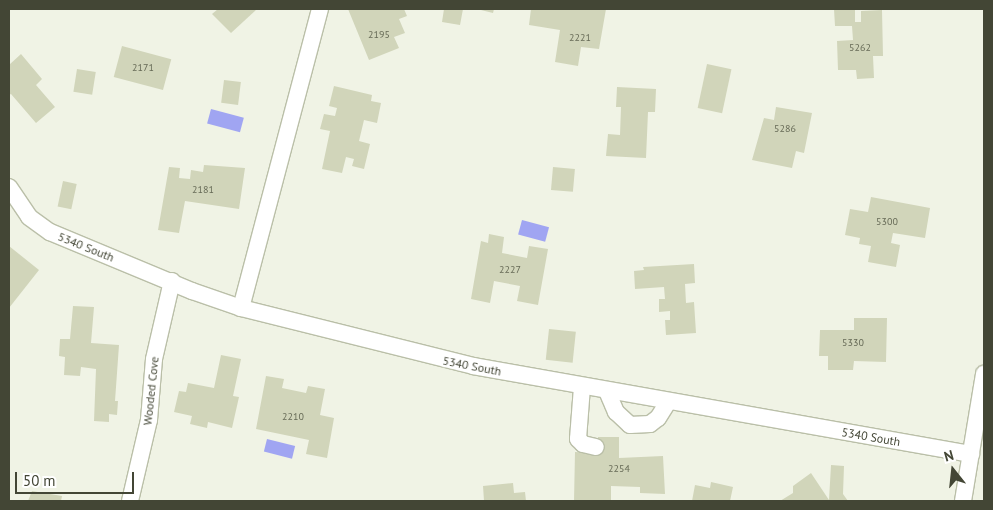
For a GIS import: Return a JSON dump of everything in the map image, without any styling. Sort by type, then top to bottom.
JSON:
[{"type":"street","points":[[241,308],[320,9]]},
{"type":"street","name":"5340 South","points":[[9,187],[29,217],[50,232],[172,281],[192,292],[241,308],[421,355],[582,387],[971,454]]},
{"type":"street","name":"Wooded Cove","points":[[130,501],[149,420],[154,359],[172,281]]},
{"type":"street","points":[[963,501],[984,374]]},
{"type":"street","points":[[582,387],[578,439],[583,444],[596,447]]},
{"type":"street","points":[[607,391],[616,412],[630,426],[650,424],[658,418],[668,402]]},
{"type":"water","points":[[211,109],[244,118],[240,132],[207,123]]},
{"type":"water","points":[[522,220],[549,227],[545,242],[518,234]]},
{"type":"water","points":[[267,439],[295,446],[292,459],[264,452]]},
{"type":"building","points":[[218,9],[257,9],[231,33],[212,14]]},
{"type":"building","points":[[348,9],[404,9],[407,16],[399,19],[405,33],[394,37],[399,48],[369,60]]},
{"type":"building","points":[[444,9],[463,9],[460,25],[442,22]]},
{"type":"building","points":[[477,9],[494,9],[493,13]]},
{"type":"building","points":[[531,9],[606,9],[599,49],[581,47],[578,66],[555,62],[560,30],[529,25]]},
{"type":"building","points":[[834,9],[855,9],[855,22],[861,22],[861,11],[882,10],[883,56],[873,56],[874,78],[857,79],[856,70],[838,70],[837,41],[853,40],[852,26],[835,26]]},
{"type":"building","points":[[122,46],[171,59],[163,90],[114,77]]},
{"type":"building","points":[[21,54],[42,79],[36,85],[55,107],[36,123],[11,94],[9,95],[9,65]]},
{"type":"building","points":[[707,64],[731,69],[722,113],[698,108]]},
{"type":"building","points":[[77,69],[96,72],[92,95],[73,92]]},
{"type":"building","points":[[224,80],[241,82],[238,105],[221,103]]},
{"type":"building","points":[[334,86],[372,95],[371,101],[381,103],[377,123],[364,120],[359,141],[370,144],[364,169],[352,166],[354,159],[346,157],[342,173],[322,169],[330,131],[320,129],[324,114],[335,116],[337,108],[329,106]]},
{"type":"building","points":[[617,87],[656,89],[655,112],[648,112],[646,158],[606,156],[608,134],[620,135],[621,107],[616,107]]},
{"type":"building","points":[[776,107],[812,113],[804,153],[796,151],[792,168],[752,160],[764,118],[774,120]]},
{"type":"building","points":[[204,165],[245,168],[239,209],[185,201],[179,233],[158,230],[169,167],[180,168],[179,178],[190,179],[191,170],[203,172]]},
{"type":"building","points":[[553,167],[575,169],[573,192],[551,190]]},
{"type":"building","points":[[63,181],[77,184],[71,209],[58,206]]},
{"type":"building","points":[[871,197],[930,208],[925,238],[893,233],[891,243],[900,245],[896,267],[868,262],[871,246],[859,244],[860,238],[845,235],[850,209],[868,212]]},
{"type":"building","points":[[489,234],[504,237],[502,253],[527,258],[529,246],[548,249],[538,305],[517,301],[520,286],[494,281],[490,303],[471,299],[481,241],[488,243]]},
{"type":"building","points":[[9,246],[39,270],[9,308]]},
{"type":"building","points":[[694,264],[695,283],[685,284],[686,303],[694,302],[696,333],[666,335],[665,320],[670,320],[670,311],[659,312],[659,299],[665,299],[664,287],[635,289],[634,271],[644,270],[643,267]]},
{"type":"building","points":[[73,306],[94,307],[91,343],[119,345],[115,401],[118,401],[117,415],[109,414],[109,422],[94,421],[96,369],[81,367],[80,376],[64,375],[65,357],[59,356],[60,339],[70,339]]},
{"type":"building","points":[[854,318],[887,318],[886,362],[854,361],[853,370],[828,370],[828,356],[819,356],[820,330],[854,330]]},
{"type":"building","points":[[549,329],[576,332],[573,363],[546,360]]},
{"type":"building","points":[[221,355],[241,359],[233,396],[239,397],[232,428],[208,422],[207,428],[190,424],[192,416],[174,412],[179,391],[186,392],[188,383],[214,388]]},
{"type":"building","points":[[266,376],[284,379],[282,388],[306,393],[308,386],[325,389],[320,415],[334,418],[327,458],[306,454],[309,440],[256,429]]},
{"type":"building","points":[[598,437],[619,437],[619,458],[663,456],[665,494],[640,493],[640,487],[611,486],[611,501],[574,501],[575,452],[598,453]]},
{"type":"building","points":[[831,465],[844,466],[843,494],[848,501],[780,501],[793,493],[793,486],[811,473],[829,500]]},
{"type":"building","points":[[711,482],[733,487],[730,501],[692,501],[695,485],[710,488]]},
{"type":"building","points":[[513,483],[514,493],[525,492],[526,501],[484,501],[483,486]]},
{"type":"building","points":[[32,491],[62,496],[61,501],[28,501]]}]
